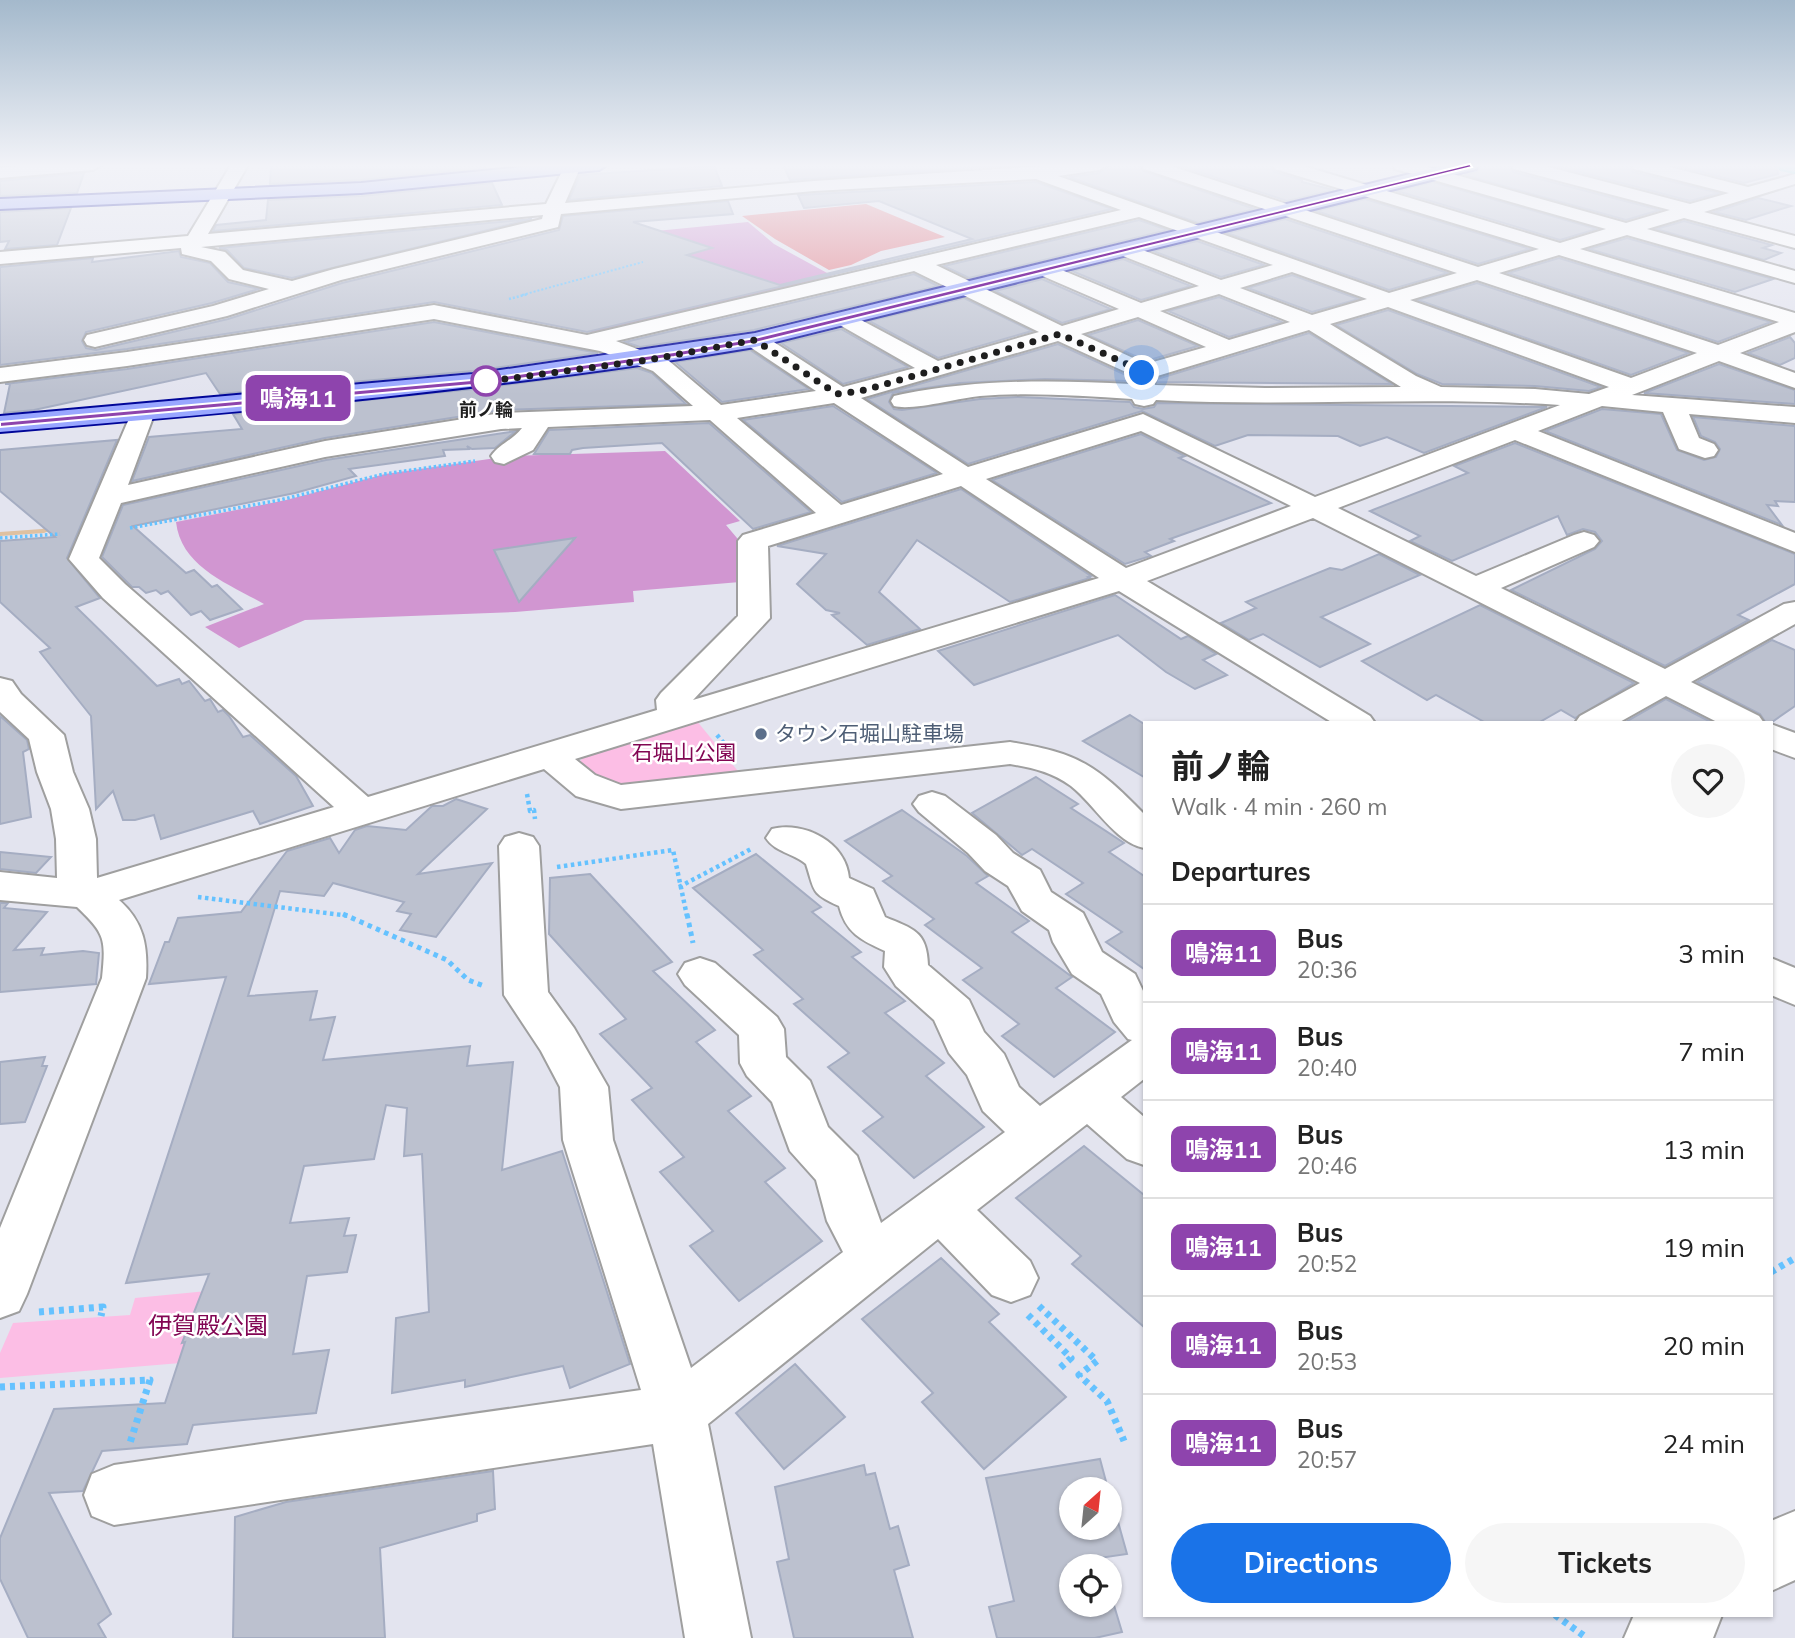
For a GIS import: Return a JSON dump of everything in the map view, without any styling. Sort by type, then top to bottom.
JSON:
[{"type":"main road","points":[[0,425],[483,382],[648,360],[755,340],[1160,241]]},
{"type":"street","points":[[0,258],[178,241]]},
{"type":"street","points":[[192,241],[189,250],[218,256],[233,274],[289,287]]},
{"type":"street","points":[[0,363],[219,311],[316,279],[475,241]]},
{"type":"street","points":[[587,341],[1009,241]]},
{"type":"street","points":[[1225,241],[1630,386]]},
{"type":"street","points":[[1382,241],[1719,353],[1795,382]]},
{"type":"street","points":[[1535,241],[1795,322]]},
{"type":"street","points":[[1143,383],[1228,348],[1585,241]]},
{"type":"street","points":[[1671,241],[1795,276]]},
{"type":"street","points":[[998,244],[1228,348]]},
{"type":"street","points":[[1125,250],[1312,323],[1408,381],[1440,394]]},
{"type":"street","points":[[916,264],[969,288],[976,295],[1136,368],[1143,383],[1143,422]]},
{"type":"street","points":[[109,497],[325,449],[501,421],[716,413],[861,391],[1292,266]]},
{"type":"street","points":[[316,279],[386,320]]},
{"type":"street","points":[[0,376],[434,312],[587,341],[661,366],[837,516]]},
{"type":"street","points":[[846,318],[936,370]]},
{"type":"street","points":[[0,886],[83,881],[361,811],[1123,580],[1795,322]]},
{"type":"street","points":[[755,340],[1123,580],[1355,721]]},
{"type":"street","points":[[864,411],[934,394],[1143,383],[1259,396],[1440,394],[1596,400],[1795,415]]},
{"type":"street","points":[[1673,406],[1688,443],[1705,450]]},
{"type":"street","points":[[143,412],[84,559],[114,591],[361,811]]},
{"type":"street","points":[[504,456],[524,444],[540,419]]},
{"type":"street","points":[[685,714],[673,700],[754,618],[753,541],[1143,422],[1742,721]]},
{"type":"street","points":[[1516,431],[1795,543]]},
{"type":"street","points":[[1475,588],[1584,541]]},
{"type":"street","points":[[1596,721],[1795,611]]},
{"type":"street","points":[[0,688],[7,700],[46,735],[55,772],[71,810],[83,881],[125,935],[127,950],[124,978],[13,1303]]},
{"type":"street","points":[[1773,736],[1795,747]]},
{"type":"street","points":[[536,759],[580,786],[621,797],[1010,753],[1041,758],[1065,766],[1084,779],[1143,834]]},
{"type":"street","points":[[932,804],[982,844],[999,862],[1026,879],[1028,891],[1036,905],[1068,923],[1074,942],[1087,963],[1119,985],[1130,1010],[1143,1026]]},
{"type":"street","points":[[786,838],[806,844],[820,855],[827,863],[827,878],[832,886],[858,899],[863,918],[870,927],[901,941],[906,947],[906,967],[911,975],[939,996],[953,1012],[965,1041],[987,1067],[1000,1098],[1040,1135]]},
{"type":"street","points":[[533,847],[526,995],[558,1040],[584,1087],[588,1140],[677,1413],[718,1638]]},
{"type":"street","points":[[700,974],[761,1029],[763,1063],[793,1094],[807,1138],[839,1171],[853,1222],[862,1238],[880,1254]]},
{"type":"street","points":[[1773,975],[1795,989]]},
{"type":"street","points":[[114,1495],[677,1413],[880,1254],[1143,1055]]},
{"type":"street","points":[[1089,1097],[1143,1144]]},
{"type":"street","points":[[942,1208],[1017,1295]]},
{"type":"street","points":[[1773,1558],[1795,1542]]},
{"type":"street","points":[[1657,1638],[1687,1617]]},
{"type":"path","points":[[451,315],[643,262]]},
{"type":"path","points":[[0,538],[95,532],[280,500],[384,474],[504,456]]},
{"type":"path","points":[[685,714],[758,782]]},
{"type":"path","points":[[536,759],[523,794],[529,794],[530,811],[534,810],[533,847],[673,850],[700,974]]},
{"type":"path","points":[[679,887],[774,837],[786,838]]},
{"type":"path","points":[[190,896],[347,915],[447,960],[468,980],[526,995]]},
{"type":"path","points":[[1773,1271],[1795,1258]]},
{"type":"path","points":[[1017,1295],[1072,1358],[1060,1368]]},
{"type":"path","points":[[1017,1295],[1097,1361],[1079,1376],[1107,1401],[1124,1441]]},
{"type":"path","points":[[13,1303],[103,1307],[101,1316]]},
{"type":"path","points":[[0,1387],[150,1380],[114,1495]]},
{"type":"path","points":[[1558,1617],[1587,1638]]},
{"type":"shaded area","points":[[604,241],[771,241],[840,280],[602,336],[583,330]]},
{"type":"shaded area","points":[[779,241],[925,241],[881,251],[851,265],[829,270]]},
{"type":"shaded area","points":[[665,451],[740,521],[726,525],[748,551],[738,563],[740,582],[633,591],[634,602],[515,612],[305,620],[239,648],[205,627],[264,604],[222,581],[197,562],[180,538],[176,522],[286,500],[385,474],[510,456]]},
{"type":"green space","name":"石堀山公園","points":[[696,720],[742,776],[628,787],[607,785],[579,762],[590,752]]},
{"type":"green space","name":"伊賀殿公園","points":[[258,1286],[241,1358],[0,1378],[0,1353],[13,1323],[130,1315],[135,1298]]},
{"type":"building","points":[[9,241],[58,241],[57,245],[5,249]]},
{"type":"building","points":[[290,241],[441,241],[292,278],[244,268],[227,250],[219,248]]},
{"type":"building","points":[[512,241],[692,241],[712,248],[687,255],[780,285],[962,241],[974,241],[587,332],[434,302],[127,349],[0,365],[0,267],[93,258],[92,262],[179,251],[181,257],[210,263],[228,282],[259,289],[212,303],[86,332],[82,341],[86,348],[96,350],[228,319],[342,283]]},
{"type":"building","points":[[1048,241],[1121,241],[969,278],[944,266]]},
{"type":"building","points":[[1198,241],[1264,265],[1221,277],[1153,251]]},
{"type":"building","points":[[1251,241],[1353,241],[1448,273],[1389,290]]},
{"type":"building","points":[[1409,241],[1505,241],[1530,249],[1478,264]]},
{"type":"building","points":[[1615,241],[1639,241],[1773,279],[1735,292],[1589,249]]},
{"type":"building","points":[[1699,241],[1759,241],[1772,245],[1763,248],[1781,253],[1764,260]]},
{"type":"building","points":[[1559,258],[1771,322],[1718,342],[1508,273]]},
{"type":"building","points":[[1123,259],[1191,286],[1141,300],[1072,271]]},
{"type":"building","points":[[914,274],[938,286],[754,330],[640,347],[625,342]]},
{"type":"building","points":[[1292,275],[1359,299],[1312,312],[1248,288]]},
{"type":"building","points":[[1042,279],[1111,309],[1062,323],[995,291]]},
{"type":"building","points":[[1477,283],[1689,353],[1631,375],[1418,300]]},
{"type":"building","points":[[1219,297],[1282,322],[1229,337],[1168,311]]},
{"type":"building","points":[[964,298],[1032,331],[938,358],[869,321]]},
{"type":"building","points":[[1388,310],[1601,387],[1589,391],[1535,386],[1442,384],[1417,374],[1336,325]]},
{"type":"building","points":[[1138,320],[1198,346],[1146,361],[1088,335]]},
{"type":"building","points":[[434,322],[598,353],[473,371],[220,394],[206,373],[34,410],[4,413],[10,384],[5,384],[127,369]]},
{"type":"building","points":[[841,329],[908,367],[843,384],[781,343]]},
{"type":"building","points":[[1309,333],[1392,384],[1157,382],[1157,379]]},
{"type":"building","points":[[1790,337],[1795,343],[1795,358],[1780,365],[1748,353]]},
{"type":"building","points":[[1058,344],[1126,375],[1128,381],[1045,379],[960,383],[893,393],[889,402],[894,409],[902,410],[980,399],[1018,397],[1130,402],[1134,407],[1143,409],[1154,407],[1157,403],[1547,407],[1424,453],[1387,437],[1360,446],[1338,436],[1248,435],[1215,446],[1142,411],[968,464],[867,399]]},
{"type":"building","points":[[750,350],[809,389],[722,402],[675,362]]},
{"type":"building","points":[[1719,364],[1795,390],[1795,404],[1644,393]]},
{"type":"building","points":[[637,368],[652,373],[686,404],[501,410],[325,438],[132,481],[149,437],[242,429],[233,414],[473,389]]},
{"type":"building","points":[[833,406],[937,473],[842,502],[743,420]]},
{"type":"building","points":[[1602,409],[1661,414],[1677,450],[1704,460],[1716,457],[1720,449],[1715,442],[1701,436],[1693,417],[1795,426],[1795,502],[1775,501],[1778,506],[1767,505],[1782,525],[1545,431]]},
{"type":"building","points":[[709,423],[811,512],[753,529],[662,443],[583,448],[572,450],[570,454],[534,454],[549,430]]},
{"type":"building","points":[[516,431],[495,448],[472,449],[467,446],[469,449],[443,450],[445,456],[349,469],[356,476],[295,493],[133,526],[186,573],[194,570],[212,587],[217,585],[242,609],[210,620],[201,611],[191,615],[168,591],[161,594],[156,590],[146,593],[139,587],[132,587],[102,557],[123,505],[326,460]]},
{"type":"building","points":[[1141,434],[1185,456],[1179,458],[1271,503],[1170,539],[1174,541],[1145,552],[1151,556],[1125,564],[992,480]]},
{"type":"building","points":[[117,440],[67,558],[100,598],[76,607],[157,686],[179,679],[182,684],[189,681],[205,701],[210,699],[218,712],[223,710],[229,716],[243,737],[250,735],[296,776],[313,806],[260,824],[253,811],[161,839],[154,815],[123,820],[113,791],[96,809],[91,716],[40,652],[50,648],[0,602],[0,541],[55,537],[0,491],[0,450]]},
{"type":"building","points":[[1515,443],[1795,554],[1795,584],[1738,615],[1749,620],[1665,666],[1511,590],[1595,549],[1602,541],[1595,532],[1583,529],[1567,535],[1558,516],[1452,561],[1410,541],[1420,536],[1370,511],[1468,473],[1454,466]]},
{"type":"building","points":[[961,489],[1091,576],[1088,577],[1090,578],[1010,602],[917,540],[879,592],[920,629],[867,645],[832,615],[840,613],[826,610],[797,584],[826,554],[777,546]]},
{"type":"building","points":[[575,538],[519,602],[494,550]]},
{"type":"building","points":[[1379,554],[1420,575],[1321,617],[1370,644],[1320,667],[1263,634],[1249,640],[1221,623],[1256,608],[1246,602],[1330,568],[1342,570]]},
{"type":"building","points":[[1115,595],[1181,639],[1188,636],[1216,654],[1203,660],[1227,675],[1195,689],[1166,672],[1118,635],[974,685],[938,651]]},
{"type":"building","points":[[1480,605],[1634,683],[1575,718],[1561,710],[1542,721],[1482,721],[1436,695],[1427,700],[1362,661]]},
{"type":"building","points":[[1772,640],[1795,650],[1795,706],[1773,721],[1765,721],[1760,714],[1697,682]]},
{"type":"building","points":[[1666,699],[1709,721],[1628,721]]},
{"type":"building","points":[[1130,715],[1143,723],[1143,776],[1083,741]]},
{"type":"building","points":[[0,716],[27,740],[29,749],[23,752],[31,817],[0,824]]},
{"type":"building","points":[[1036,777],[1078,804],[1071,808],[1124,843],[1109,852],[1143,875],[1143,968],[1106,942],[1122,932],[1066,894],[1083,883],[1032,849],[1022,855],[972,813]]},
{"type":"building","points":[[456,799],[487,809],[418,874],[492,863],[436,937],[400,930],[411,914],[397,911],[404,902],[333,883],[324,896],[280,891],[248,996],[317,991],[310,1020],[335,1017],[323,1060],[470,1046],[467,1066],[513,1062],[502,1170],[562,1151],[630,1364],[570,1388],[563,1366],[465,1387],[465,1380],[392,1393],[396,1318],[429,1312],[422,1154],[404,1156],[407,1108],[386,1105],[374,1159],[304,1166],[290,1223],[349,1218],[344,1236],[356,1235],[347,1272],[307,1276],[293,1354],[329,1350],[316,1413],[193,1425],[187,1444],[102,1451],[83,1491],[49,1493],[111,1614],[98,1624],[106,1638],[28,1638],[0,1579],[0,1538],[54,1409],[165,1403],[185,1342],[182,1343],[209,1274],[126,1283],[226,977],[149,984],[165,942],[169,942],[178,918],[241,912],[287,851],[330,838],[339,853],[355,830],[367,826],[406,830],[432,806],[443,806]]},
{"type":"building","points":[[902,810],[967,856],[988,876],[976,883],[1029,921],[1012,932],[1072,977],[1056,988],[1115,1032],[1054,1077],[1002,1036],[1019,1024],[963,980],[982,968],[925,925],[934,919],[883,881],[892,876],[845,841]]},
{"type":"building","points":[[0,852],[51,857],[36,873],[0,869]]},
{"type":"building","points":[[756,854],[821,907],[812,912],[861,952],[852,957],[905,1001],[885,1013],[944,1063],[926,1076],[984,1127],[914,1178],[863,1131],[883,1117],[828,1067],[849,1053],[794,1004],[803,999],[754,955],[763,950],[693,888]]},
{"type":"building","points":[[590,874],[672,962],[653,971],[715,1030],[696,1042],[751,1096],[728,1111],[785,1168],[765,1182],[822,1241],[739,1301],[690,1246],[713,1231],[660,1172],[684,1157],[632,1100],[652,1088],[600,1034],[626,1019],[549,934],[550,878]]},
{"type":"building","points":[[0,903],[8,903],[4,908],[47,912],[14,950],[44,948],[41,955],[83,951],[99,953],[96,984],[0,992]]},
{"type":"building","points":[[45,1057],[42,1066],[47,1066],[25,1122],[0,1124],[0,1062]]},
{"type":"building","points":[[1084,1146],[1143,1194],[1143,1326],[1072,1264],[1081,1256],[1016,1198]]},
{"type":"building","points":[[941,1258],[999,1314],[989,1322],[1066,1397],[984,1469],[922,1402],[933,1393],[862,1319]]},
{"type":"building","points":[[795,1364],[845,1417],[784,1469],[736,1413]]},
{"type":"building","points":[[1100,1459],[1105,1477],[1059,1477],[1059,1540],[1122,1540],[1122,1536],[1127,1554],[1059,1554],[1059,1617],[1118,1617],[1122,1632],[1095,1638],[997,1638],[989,1607],[1014,1601],[986,1478]]},
{"type":"building","points":[[864,1465],[866,1475],[875,1473],[890,1529],[898,1526],[909,1565],[894,1570],[913,1638],[794,1638],[777,1562],[789,1559],[775,1487]]},
{"type":"building","points":[[493,1471],[495,1509],[477,1514],[477,1521],[380,1548],[385,1638],[233,1638],[235,1517],[286,1502]]},
{"type":"waterway","points":[[0,534],[44,531],[58,524]]},
{"type":"bus line","name":"鳴海11","points":[[0,424],[483,382],[648,360],[755,340],[1159,241]]},
{"type":"place","name":"前ノ輪","points":[[486,381]]},
{"type":"place","name":"タウン石堀山駐車場","points":[[761,734]]},
{"type":"route","points":[[486,381],[483,382],[648,360],[755,340],[837,394],[861,391],[1060,334],[1142,373]]}]
